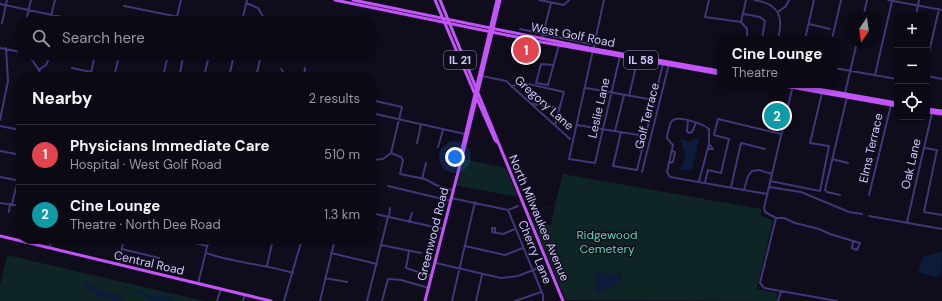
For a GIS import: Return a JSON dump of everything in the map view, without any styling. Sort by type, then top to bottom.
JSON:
[{"type":"main road","name":"West Golf Road","points":[[335,0],[444,22],[491,30],[503,30],[620,56],[717,73]]},
{"type":"main road","name":"West Golf Road","points":[[353,0],[484,26],[498,33],[542,38],[559,45],[717,72]]},
{"type":"main road","name":"North Milwaukee Avenue","points":[[435,0],[498,139],[497,142]]},
{"type":"main road","name":"North Milwaukee Avenue","points":[[440,0],[473,79],[476,87],[477,98],[494,140],[497,142],[564,301]]},
{"type":"main road","points":[[476,87],[490,39],[491,23],[497,0]]},
{"type":"main road","points":[[458,170],[465,134],[500,0]]},
{"type":"main road","points":[[435,16],[438,13],[438,7]]},
{"type":"main road","points":[[495,19],[496,26],[503,30]]},
{"type":"main road","points":[[484,26],[491,23]]},
{"type":"main road","points":[[490,39],[498,33]]},
{"type":"main road","points":[[473,79],[477,79],[480,76]]},
{"type":"main road","points":[[802,88],[822,93],[894,105]]},
{"type":"main road","points":[[804,88],[891,105]]},
{"type":"main road","points":[[458,170],[477,98]]},
{"type":"main road","points":[[474,109],[477,106],[480,106]]},
{"type":"main road","points":[[930,110],[942,113]]},
{"type":"main road","name":"Greenwood Road","points":[[425,301],[436,264],[458,170]]},
{"type":"main road","name":"Central Road","points":[[0,236],[16,240]]},
{"type":"main road","name":"Central Road","points":[[33,244],[270,301]]},
{"type":"street","points":[[2,23],[7,0]]},
{"type":"street","points":[[27,16],[31,0]]},
{"type":"street","points":[[52,14],[55,0]]},
{"type":"street","points":[[124,6],[177,16],[181,0]]},
{"type":"street","points":[[539,0],[564,5],[569,0]]},
{"type":"street","points":[[604,0],[577,125],[645,136]]},
{"type":"street","points":[[709,0],[705,17],[741,22],[747,30],[747,36]]},
{"type":"street","points":[[741,22],[746,0]]},
{"type":"street","points":[[754,0],[767,3],[778,12],[781,24],[779,36]]},
{"type":"street","points":[[778,12],[786,6],[789,0]]},
{"type":"street","points":[[806,36],[814,0]]},
{"type":"street","points":[[833,36],[842,0]]},
{"type":"street","points":[[864,12],[867,0]]},
{"type":"street","points":[[875,75],[890,0],[940,9],[930,49]]},
{"type":"street","points":[[917,12],[919,0]]},
{"type":"street","points":[[243,16],[247,2],[258,8],[263,16]]},
{"type":"street","points":[[542,38],[550,2]]},
{"type":"street","points":[[0,4],[60,16]]},
{"type":"street","points":[[744,14],[760,17],[765,21],[762,36]]},
{"type":"street","points":[[809,24],[830,29]]},
{"type":"street","points":[[520,29],[542,38],[590,44]]},
{"type":"street","points":[[553,65],[541,64],[536,83],[548,85],[559,45]]},
{"type":"street","points":[[0,48],[16,51]]},
{"type":"street","points":[[0,120],[8,81],[6,48]]},
{"type":"street","points":[[840,195],[826,192],[825,190],[856,48]]},
{"type":"street","name":"Leslie Lane","points":[[577,125],[569,159],[595,163],[620,56]]},
{"type":"street","points":[[629,96],[638,58]]},
{"type":"street","points":[[32,60],[39,70],[46,65],[48,60]]},
{"type":"street","points":[[72,68],[91,72],[94,60]]},
{"type":"street","points":[[115,72],[117,60]]},
{"type":"street","points":[[164,72],[166,60]]},
{"type":"street","points":[[180,72],[182,60]]},
{"type":"street","points":[[205,72],[208,60]]},
{"type":"street","points":[[230,72],[233,60]]},
{"type":"street","points":[[257,72],[260,60]]},
{"type":"street","points":[[621,132],[613,166],[637,170],[663,64]]},
{"type":"street","name":"Golf Terrace","points":[[642,172],[669,64]]},
{"type":"street","points":[[305,68],[305,72]]},
{"type":"street","points":[[837,69],[894,78]]},
{"type":"street","name":"Gregory Lane","points":[[480,76],[506,81],[570,139]]},
{"type":"street","points":[[930,77],[942,79]]},
{"type":"street","points":[[512,87],[520,82],[564,92],[555,125]]},
{"type":"street","points":[[586,88],[654,100]]},
{"type":"street","points":[[793,88],[767,194],[765,212],[776,218],[784,218],[795,223],[819,229],[860,243],[857,250],[852,248],[853,241]]},
{"type":"street","points":[[770,181],[820,191],[829,146],[810,143],[822,93]]},
{"type":"street","points":[[615,131],[624,95]]},
{"type":"street","points":[[376,101],[402,107],[391,153],[382,159],[376,160]]},
{"type":"street","points":[[531,104],[559,108]]},
{"type":"street","name":"Elms Terrace","points":[[869,194],[891,105]]},
{"type":"street","name":"Oak Lane","points":[[907,222],[933,111]]},
{"type":"street","points":[[376,114],[465,134]]},
{"type":"street","points":[[699,181],[709,144],[709,129],[703,125],[678,119],[671,122],[667,138],[673,145],[667,172],[670,177],[767,194]]},
{"type":"street","points":[[705,182],[708,170],[721,173],[729,139],[714,135],[718,119],[781,134]]},
{"type":"street","points":[[688,121],[687,131],[689,133],[692,132],[696,123]]},
{"type":"street","points":[[417,143],[421,124]]},
{"type":"street","points":[[0,126],[16,129]]},
{"type":"street","points":[[438,147],[443,130]]},
{"type":"street","points":[[731,187],[741,143],[766,149]]},
{"type":"street","points":[[708,149],[714,148],[709,144]]},
{"type":"street","points":[[924,148],[938,150],[924,212],[942,215]]},
{"type":"street","points":[[0,151],[16,154]]},
{"type":"street","points":[[391,153],[401,157],[403,160],[400,174],[422,179],[440,187],[453,190]]},
{"type":"street","points":[[832,159],[848,163]]},
{"type":"street","points":[[422,179],[426,163]]},
{"type":"street","points":[[744,190],[748,176],[752,171],[759,170],[772,174]]},
{"type":"street","points":[[0,177],[16,180]]},
{"type":"street","points":[[388,186],[451,199],[475,202],[508,210],[518,206]]},
{"type":"street","points":[[9,212],[16,187]]},
{"type":"street","points":[[769,187],[801,192],[849,212],[862,214]]},
{"type":"street","points":[[452,301],[475,202]]},
{"type":"street","points":[[0,203],[16,205]]},
{"type":"street","points":[[367,301],[390,208]]},
{"type":"street","name":"Cherry Lane","points":[[508,210],[542,292],[543,301]]},
{"type":"street","points":[[409,222],[412,213]]},
{"type":"street","points":[[376,214],[443,229]]},
{"type":"street","points":[[869,216],[942,229]]},
{"type":"street","points":[[776,218],[760,283],[761,286],[837,301]]},
{"type":"street","points":[[495,232],[503,234],[515,229]]},
{"type":"street","points":[[50,248],[51,244]]},
{"type":"street","points":[[118,265],[123,244]]},
{"type":"street","points":[[198,284],[208,246],[200,244]]},
{"type":"street","points":[[267,266],[272,244]]},
{"type":"street","points":[[284,301],[301,244]]},
{"type":"street","points":[[320,301],[334,244]]},
{"type":"street","points":[[381,245],[421,253]]},
{"type":"street","points":[[465,246],[501,255],[523,248]]},
{"type":"street","points":[[122,249],[159,258]]},
{"type":"street","points":[[409,251],[405,268],[432,277]]},
{"type":"street","points":[[206,253],[239,262],[267,266],[293,273]]},
{"type":"street","points":[[332,253],[377,264]]},
{"type":"street","points":[[436,264],[482,275],[511,278],[543,266]]},
{"type":"street","points":[[476,301],[482,275]]},
{"type":"street","points":[[325,278],[346,282]]},
{"type":"street","points":[[382,301],[388,279],[401,280],[429,288]]},
{"type":"street","points":[[216,301],[221,289]]},
{"type":"street","points":[[778,301],[781,291]]},
{"type":"street","points":[[515,301],[542,292]]},
{"type":"street","points":[[244,301],[245,295]]},
{"type":"green space","points":[[463,159],[506,168],[518,197],[455,185]]},
{"type":"green space","name":"Ridgewood Cemetery","points":[[563,174],[761,209],[761,216],[773,220],[757,289],[777,293],[777,301],[566,300],[533,223],[551,225],[555,205],[534,213],[533,220],[530,213],[555,204]]},
{"type":"green space","points":[[7,255],[204,301],[0,301],[0,286]]},
{"type":"water","points":[[695,138],[699,139],[693,168],[689,171],[678,169],[679,167],[683,166],[685,153],[680,139],[691,142]]},
{"type":"water","points":[[942,251],[941,276],[937,277],[919,272],[918,270],[923,257]]},
{"type":"water","points":[[596,271],[611,275],[620,273],[622,274],[622,278],[611,288],[604,289],[597,293],[595,290]]},
{"type":"water","points":[[86,284],[106,293],[119,295],[122,301],[112,301],[109,296],[98,297],[94,292],[86,288],[84,285]]},
{"type":"water","points":[[143,291],[151,295],[168,296],[175,300],[152,301],[141,294],[134,294],[134,292]]},
{"type":"place","name":"Physicians Immediate Care","points":[[526,50]]},
{"type":"place","name":"Cine Lounge","points":[[777,116]]}]
